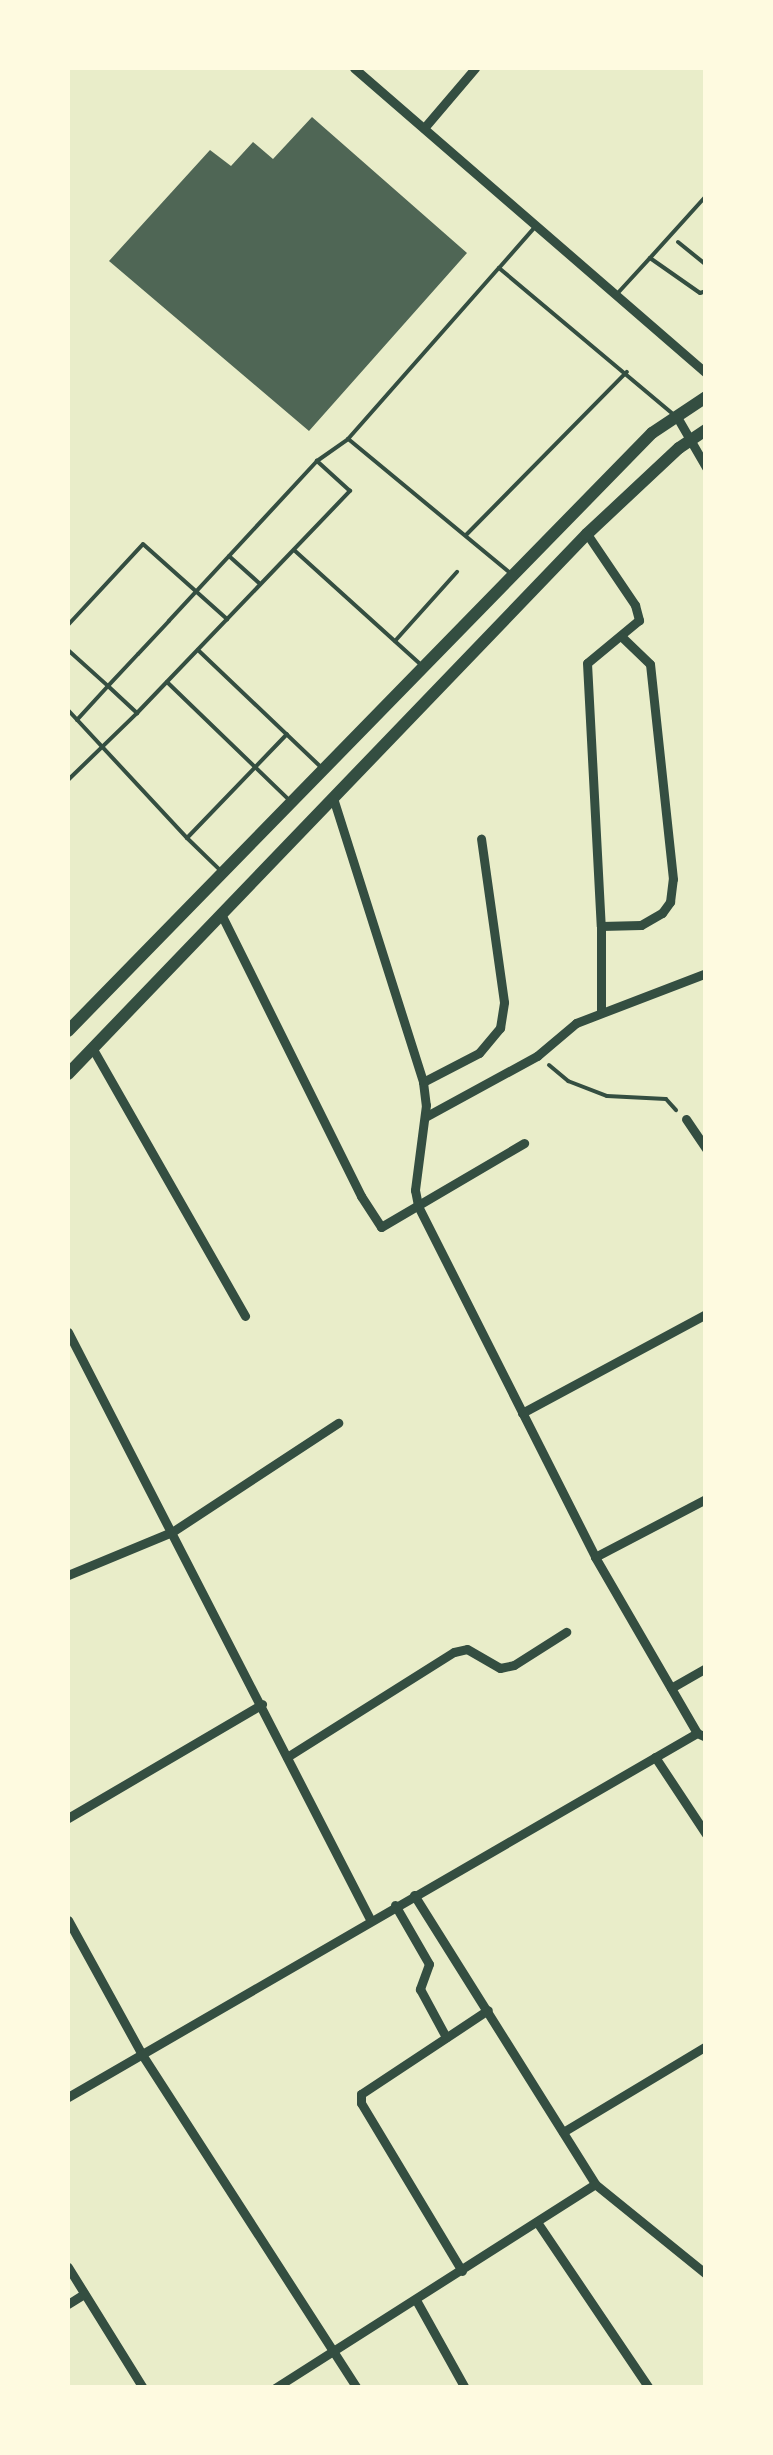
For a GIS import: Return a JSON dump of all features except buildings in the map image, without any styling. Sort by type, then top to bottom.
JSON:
[{"type":"main road","points":[[68,1031],[652,433],[706,397]]},
{"type":"main road","points":[[68,1074],[587,534],[706,430]]},
{"type":"street","points":[[354,68],[706,373]]},
{"type":"street","points":[[424,128],[475,68]]},
{"type":"street","points":[[676,417],[706,467]]},
{"type":"street","points":[[587,534],[635,605],[640,620],[587,663],[601,926],[601,1012]]},
{"type":"street","points":[[601,926],[641,925],[662,913],[670,902],[673,879],[650,664],[622,636]]},
{"type":"street","points":[[68,2098],[370,1919],[656,1756],[701,1735],[596,1557],[418,1206],[415,1190],[424,1117],[423,1082],[334,801]]},
{"type":"street","points":[[423,1082],[479,1054],[500,1028],[504,1002],[481,839]]},
{"type":"street","points":[[222,916],[374,1220],[381,1227],[524,1143]]},
{"type":"street","points":[[424,1117],[537,1056],[576,1023],[706,973]]},
{"type":"street","points":[[94,1051],[245,1316]]},
{"type":"street","points":[[686,1119],[706,1150]]},
{"type":"street","points":[[522,1413],[706,1314]]},
{"type":"street","points":[[68,1332],[370,1919]]},
{"type":"street","points":[[68,1575],[172,1532],[338,1423]]},
{"type":"street","points":[[596,1557],[706,1499]]},
{"type":"street","points":[[287,1757],[454,1652],[467,1649],[500,1668],[514,1664],[566,1632]]},
{"type":"street","points":[[671,1688],[706,1668]]},
{"type":"street","points":[[68,1818],[262,1704]]},
{"type":"street","points":[[656,1756],[706,1834]]},
{"type":"street","points":[[414,1895],[595,2184],[706,2274]]},
{"type":"street","points":[[396,1905],[429,1964],[420,1989],[446,2037]]},
{"type":"street","points":[[68,1920],[141,2053],[358,2388]]},
{"type":"street","points":[[462,2271],[361,2103],[369,2085],[488,2010]]},
{"type":"street","points":[[563,2132],[706,2046]]},
{"type":"street","points":[[276,2388],[595,2184]]},
{"type":"street","points":[[537,2222],[649,2388]]},
{"type":"street","points":[[68,2267],[143,2388]]},
{"type":"street","points":[[68,2304],[84,2294]]},
{"type":"street","points":[[416,2300],[465,2388]]},
{"type":"lane","points":[[616,295],[706,196]]},
{"type":"lane","points":[[77,720],[318,461],[348,439],[536,226]]},
{"type":"lane","points":[[650,258],[700,293],[706,291]]},
{"type":"lane","points":[[499,268],[676,417]]},
{"type":"lane","points":[[466,535],[627,372]]},
{"type":"lane","points":[[348,439],[512,576]]},
{"type":"lane","points":[[68,780],[350,490],[318,461]]},
{"type":"lane","points":[[68,625],[143,544],[227,619]]},
{"type":"lane","points":[[294,550],[424,667]]},
{"type":"lane","points":[[229,556],[260,584]]},
{"type":"lane","points":[[395,641],[457,572]]},
{"type":"lane","points":[[68,650],[137,713]]},
{"type":"lane","points":[[198,650],[324,770]]},
{"type":"lane","points":[[166,682],[292,803]]},
{"type":"lane","points":[[68,710],[224,874]]},
{"type":"lane","points":[[186,838],[287,734]]},
{"type":"path","points":[[670,236],[706,265]]},
{"type":"path","points":[[537,1056],[568,1080],[607,1096],[666,1099],[686,1119]]}]
